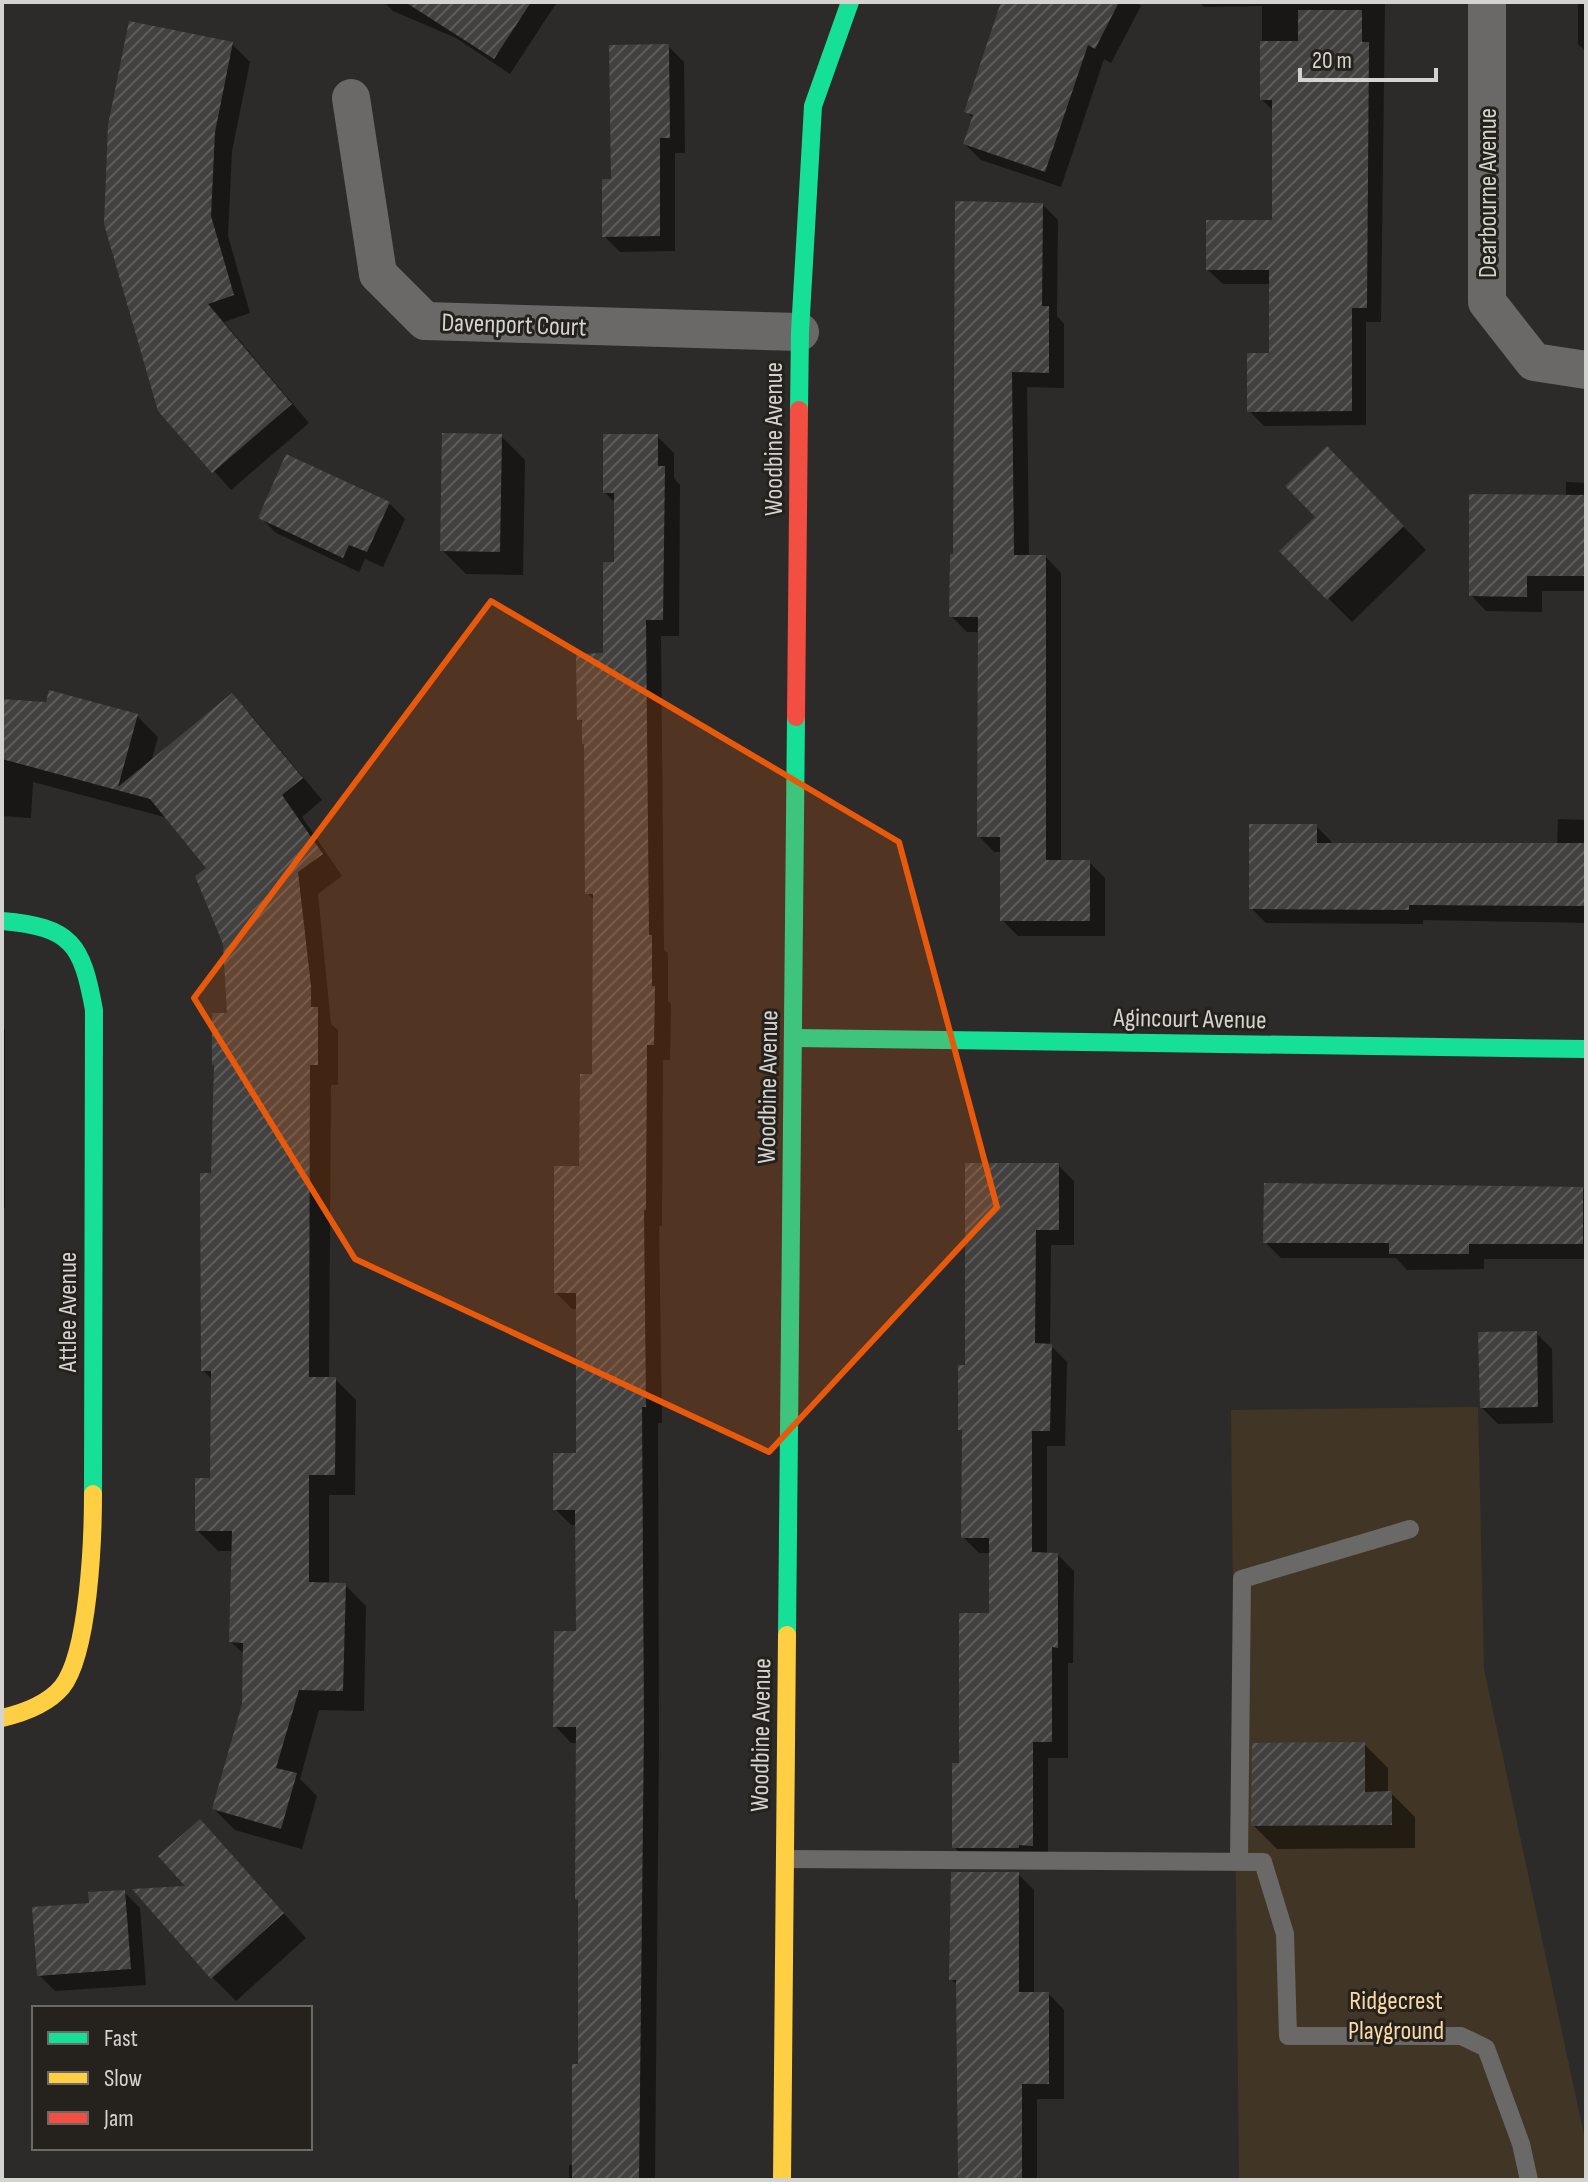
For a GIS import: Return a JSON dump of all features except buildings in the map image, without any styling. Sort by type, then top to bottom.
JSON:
[{"type":"street","name":"Woodbine Avenue","points":[[782,2180],[800,332],[813,106],[850,2]]},
{"type":"street","name":"Dearbourne Avenue","points":[[1487,2],[1487,302],[1534,362],[1586,370]]},
{"type":"street","name":"Davenport Court","points":[[351,98],[378,274],[425,321],[800,332]]},
{"type":"street","name":"Attlee Avenue","points":[[2,921],[57,931],[84,962],[94,1010],[94,1122],[93,1551],[80,1639],[64,1686],[29,1712],[2,1718]]},
{"type":"street","name":"Agincourt Avenue","points":[[794,1038],[1586,1049]]},
{"type":"lane","points":[[1239,1861],[1242,1579],[1410,1529]]},
{"type":"lane","points":[[785,1859],[1263,1862],[1285,1934],[1288,2036],[1461,2036],[1486,2048],[1521,2144],[1529,2180]]},
{"type":"highlighted area","points":[[491,601],[899,842],[997,1207],[769,1452],[355,1259],[194,998]]},
{"type":"green space","name":"Ridgecrest Playground","points":[[1478,1407],[1484,1669],[1586,2144],[1586,2180],[1239,2180],[1231,1410]]},
{"type":"traffic: fast","points":[[799,410],[800,332],[813,106],[850,2]]},
{"type":"traffic: fast","points":[[787,1635],[796,717]]},
{"type":"traffic: fast","points":[[2,921],[44,928],[70,943],[84,969],[94,1010],[93,1494]]},
{"type":"traffic: fast","points":[[794,1038],[1586,1049]]},
{"type":"traffic: slow","points":[[2,1718],[26,1711],[49,1699],[62,1687],[71,1671],[88,1594],[93,1494]]},
{"type":"traffic: slow","points":[[782,2180],[787,1635]]},
{"type":"traffic: jam","points":[[796,717],[799,410]]}]
